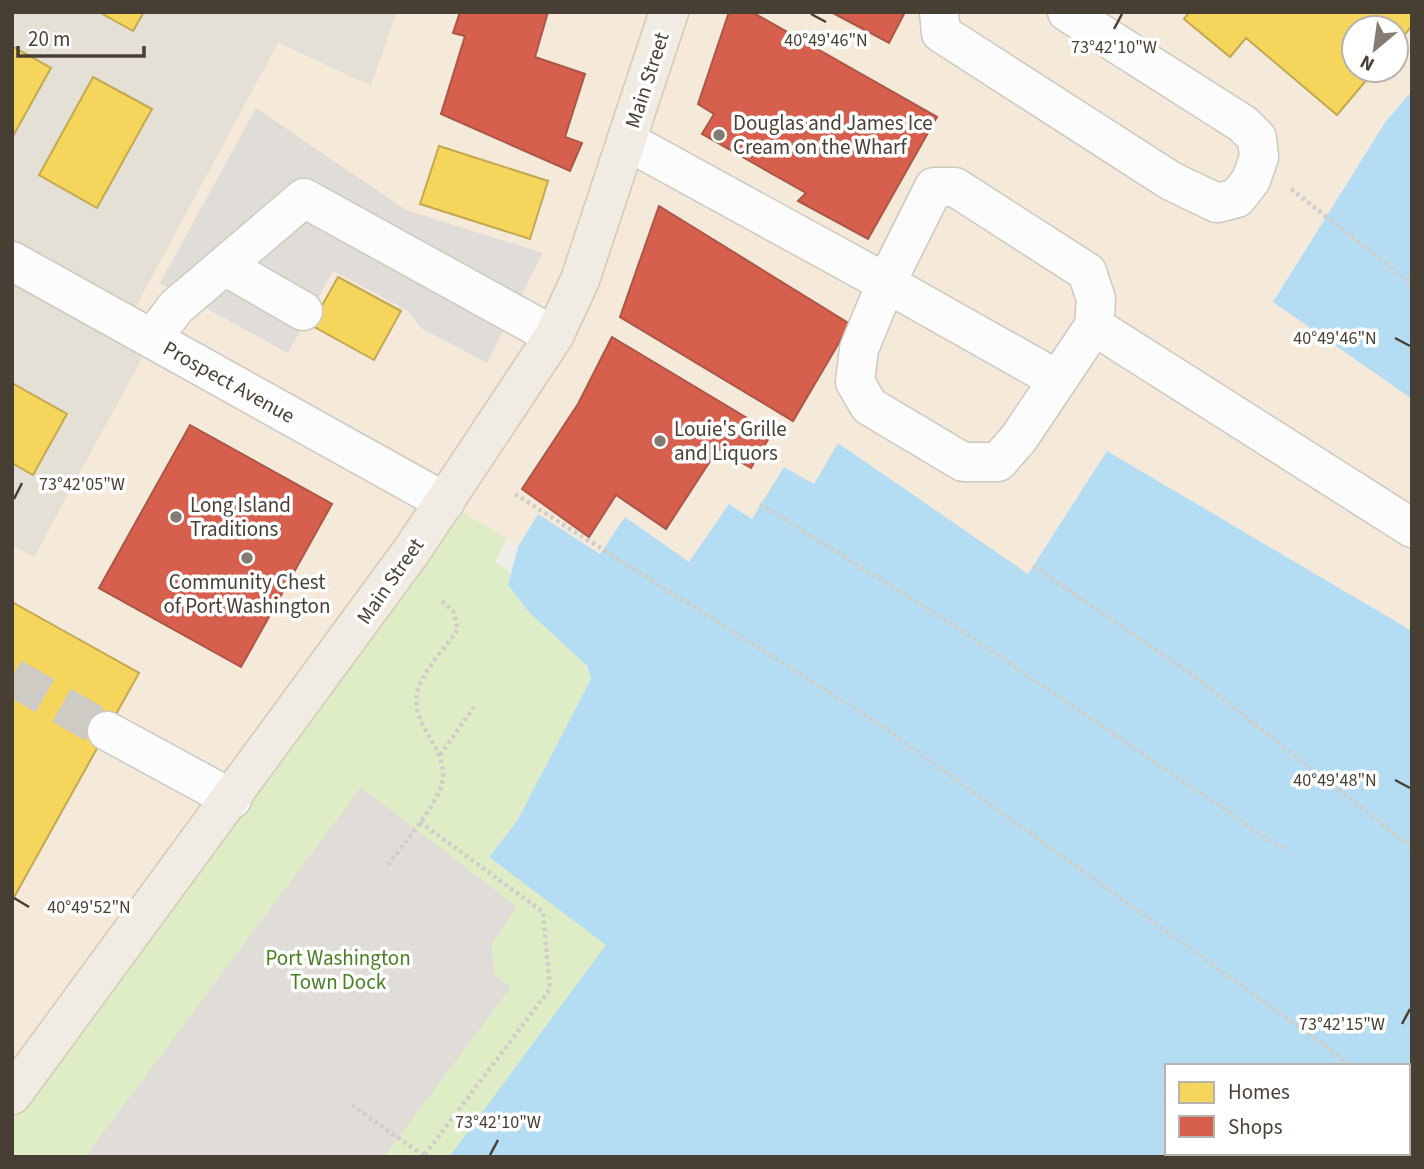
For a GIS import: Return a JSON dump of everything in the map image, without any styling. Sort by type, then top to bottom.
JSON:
[{"type":"main road","name":"Main Street","points":[[12,1095],[232,799],[445,502],[554,336],[580,280],[669,12]]},
{"type":"street","points":[[939,12],[941,33],[1195,195],[1217,203],[1237,198],[1251,180],[1257,163],[1257,138],[1242,124],[1066,12]]},
{"type":"street","points":[[626,141],[1058,380]]},
{"type":"street","points":[[934,187],[955,187],[1087,272],[1096,299],[1094,326],[1019,438],[998,462],[963,462],[869,406],[855,382],[859,349],[886,283],[934,187]]},
{"type":"street","points":[[152,339],[176,307],[304,198],[554,336]]},
{"type":"street","name":"Prospect Avenue","points":[[12,261],[445,502]]},
{"type":"street","points":[[225,266],[303,311]]},
{"type":"street","points":[[1094,326],[1412,528]]},
{"type":"street","points":[[107,731],[232,799]]},
{"type":"path","points":[[1257,163],[1412,284]]},
{"type":"path","points":[[515,494],[876,722],[1350,1064]]},
{"type":"path","points":[[760,505],[947,621],[1283,849]]},
{"type":"path","points":[[1033,566],[1194,676],[1412,849]]},
{"type":"path","points":[[388,865],[420,822],[442,784],[440,755],[415,708],[419,687],[458,629],[453,611],[442,601]]},
{"type":"path","points":[[440,755],[474,707]]},
{"type":"path","points":[[352,1105],[424,1157],[550,989],[543,912],[420,822]]},
{"type":"shaded area","points":[[12,12],[397,12],[371,86],[279,43],[152,339],[12,968]]},
{"type":"shaded area","points":[[397,12],[1412,12],[1412,91],[1386,121],[1273,301],[1412,399],[1412,631],[1107,451],[1028,574],[838,443],[814,484],[784,467],[752,519],[729,504],[689,563],[625,517],[600,554],[538,514],[518,547],[493,531],[12,1094],[12,545],[34,557],[152,340],[126,325],[278,43],[371,86]]},
{"type":"shaded area","points":[[256,108],[406,210],[543,253],[487,363],[421,328],[408,311],[333,271],[288,353],[160,283]]},
{"type":"shaded area","name":"Port Washington Town Dock","points":[[361,787],[517,907],[492,944],[494,975],[511,987],[384,1157],[85,1157]]},
{"type":"green space","name":"Port Washington Town Dock","points":[[445,502],[507,539],[495,561],[510,573],[508,585],[537,619],[573,650],[587,668],[591,679],[517,821],[489,857],[607,945],[449,1157],[12,1157],[12,1095]]},
{"type":"water","points":[[1412,91],[1412,399],[1273,302],[1386,121]]},
{"type":"water","points":[[838,443],[1028,574],[1107,451],[1412,631],[1412,1157],[449,1157],[606,945],[489,857],[517,821],[591,679],[587,666],[529,612],[508,585],[518,547],[538,514],[600,554],[625,517],[689,562],[729,504],[752,519],[784,467],[814,484]]},
{"type":"building: Homes","points":[[99,12],[144,12],[133,31]]},
{"type":"building: Homes","points":[[1189,12],[1412,12],[1412,26],[1410,28],[1410,14],[1340,14],[1340,84],[1363,84],[1337,115],[1246,38],[1230,57],[1184,19]]},
{"type":"building: Homes","points":[[12,46],[51,68],[12,138]]},
{"type":"building: Homes","points":[[93,77],[152,109],[97,208],[39,175]]},
{"type":"building: Homes","points":[[439,146],[548,181],[530,239],[420,204]]},
{"type":"building: Homes","points":[[338,277],[401,311],[374,360],[311,325]]},
{"type":"building: Homes","points":[[12,383],[67,414],[33,475],[12,463]]},
{"type":"building: Homes","points":[[12,602],[139,673],[12,901]]},
{"type":"building: Shops","points":[[460,12],[548,12],[535,57],[585,74],[565,137],[582,143],[570,171],[441,114],[465,36],[453,33]]},
{"type":"building: Shops","points":[[729,12],[752,12],[937,117],[868,239],[798,201],[806,193],[702,134],[714,114],[698,104]]},
{"type":"building: Shops","points":[[831,12],[905,12],[889,43]]},
{"type":"building: Shops","points":[[659,206],[850,324],[793,421],[620,317]]},
{"type":"building: Shops","name":"Louie's Grille and Liquors","points":[[612,337],[772,433],[751,468],[718,449],[666,529],[616,495],[589,537],[522,489],[578,404]]},
{"type":"building: Shops","points":[[190,425],[332,504],[241,667],[99,588]]},
{"type":"tunnel","points":[[12,677],[107,731]]},
{"type":"place","name":"Douglas and James Ice Cream on the Wharf","points":[[719,135]]},
{"type":"place","name":"Louie's Grille and Liquors","points":[[660,441]]},
{"type":"place","name":"Long Island Traditions","points":[[176,517]]},
{"type":"place","name":"Community Chest of Port Washington","points":[[247,558]]}]
